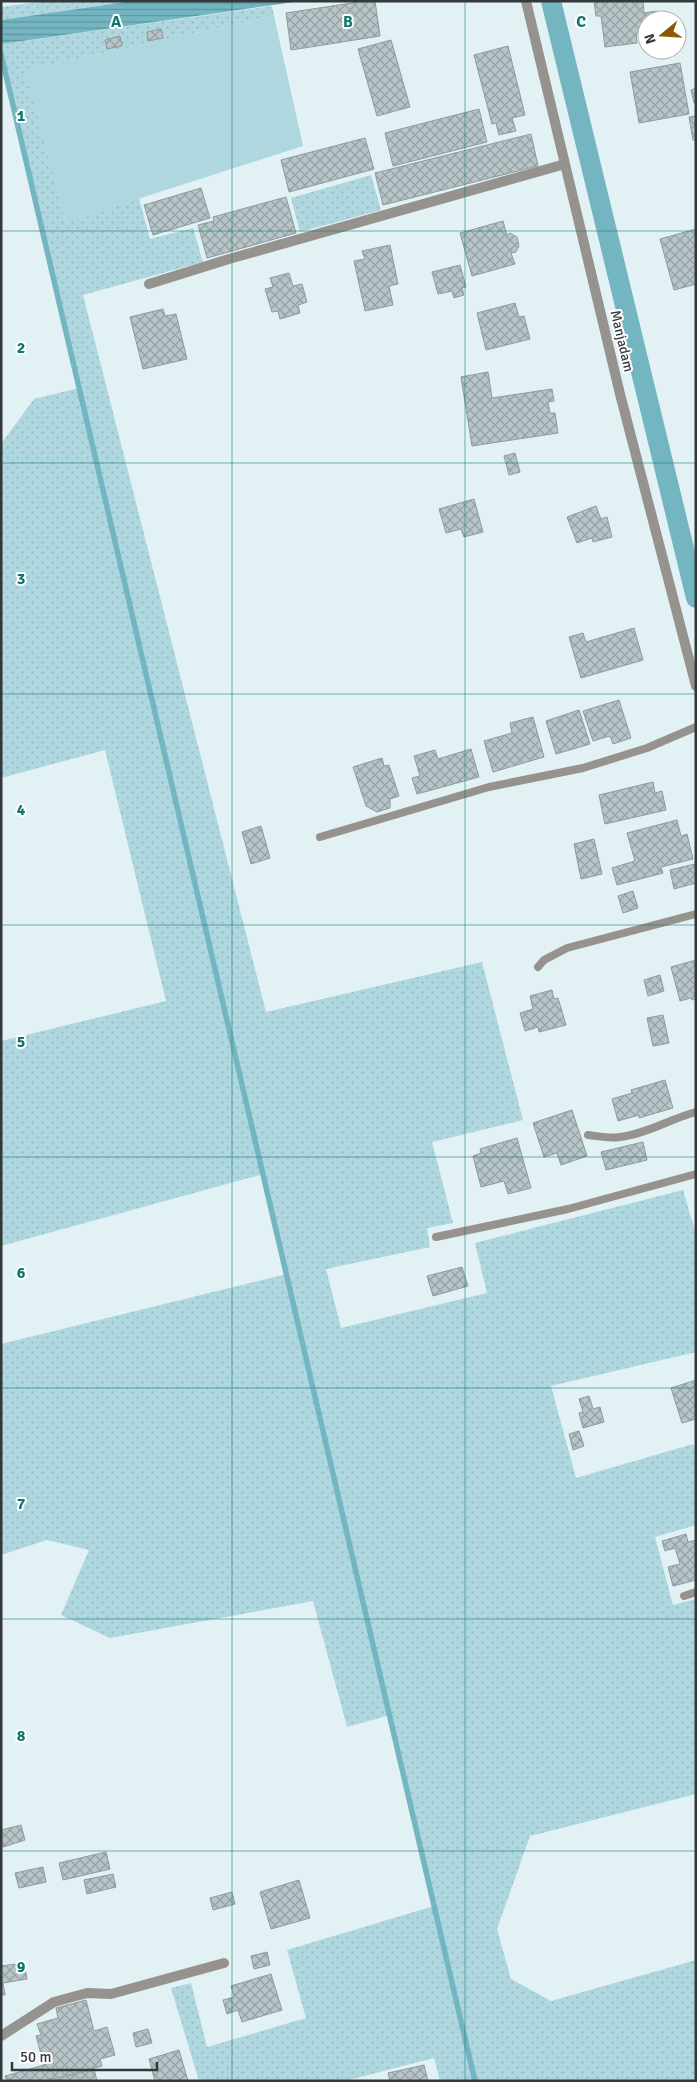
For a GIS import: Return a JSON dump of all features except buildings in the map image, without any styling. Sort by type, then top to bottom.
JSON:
[{"type":"street","name":"Manjadam","points":[[526,1],[620,394],[696,686]]},
{"type":"street","points":[[149,284],[238,256],[565,164]]},
{"type":"street","points":[[1,2036],[54,2002],[87,1992],[111,1994],[224,1963]]},
{"type":"lane","points":[[320,837],[489,787],[583,768],[647,748],[696,727]]},
{"type":"lane","points":[[538,967],[544,960],[567,948],[696,914]]},
{"type":"lane","points":[[588,1135],[620,1137],[696,1112]]},
{"type":"lane","points":[[436,1237],[568,1209],[696,1174]]},
{"type":"lane","points":[[684,1596],[696,1592]]},
{"type":"shaded area","points":[[45,1],[132,1],[1,20],[1,7]]},
{"type":"shaded area","points":[[132,1],[301,1],[1,44],[1,20]]},
{"type":"shaded area","points":[[272,6],[274,16],[26,70],[66,222],[139,198],[150,239],[193,228],[203,262],[83,295],[266,1012],[482,962],[523,1120],[432,1142],[453,1223],[427,1228],[430,1247],[326,1269],[341,1328],[487,1293],[475,1243],[683,1190],[696,1234],[696,1352],[551,1386],[576,1478],[693,1444],[696,1453],[696,1525],[655,1537],[673,1605],[696,1599],[696,1794],[530,1836],[497,1929],[511,1979],[551,2001],[696,1960],[696,2081],[440,2081],[434,2058],[345,2081],[199,2081],[171,1988],[191,1983],[207,2047],[306,2018],[287,1950],[434,1906],[390,1715],[347,1727],[313,1601],[110,1638],[61,1615],[89,1550],[47,1540],[1,1555],[1,1344],[287,1274],[263,1174],[1,1246],[1,1041],[166,1001],[105,750],[1,778],[1,444],[34,399],[79,388],[1,54],[1,44]]},
{"type":"shaded area","points":[[274,16],[303,146],[66,222],[25,70]]},
{"type":"shaded area","points":[[371,175],[381,210],[300,232],[291,198]]},
{"type":"waterway","points":[[551,1],[696,598]]},
{"type":"waterway","points":[[1,54],[475,2081]]}]
